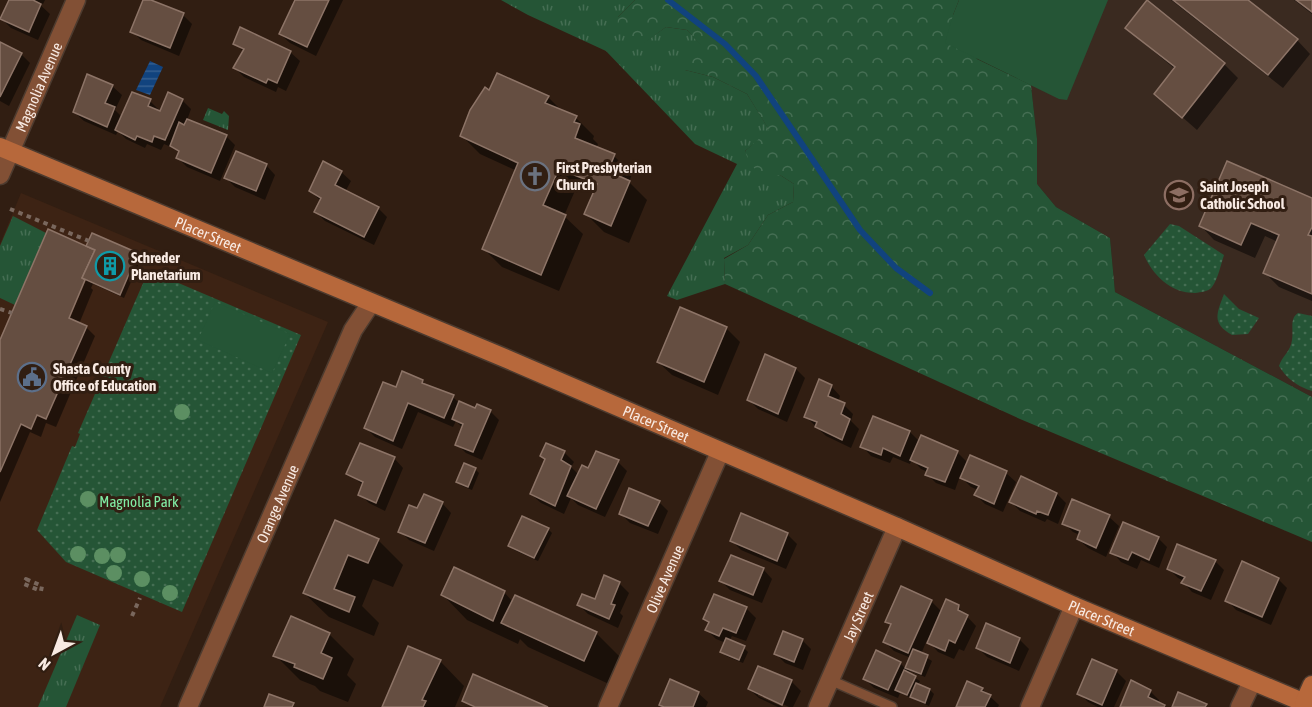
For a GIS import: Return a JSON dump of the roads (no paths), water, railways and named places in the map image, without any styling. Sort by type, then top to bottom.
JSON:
[{"type":"main road","name":"Placer Street","points":[[5,150],[507,359],[1074,606],[1308,704]]},
{"type":"main road","points":[[1308,704],[1312,685]]},
{"type":"street","name":"Magnolia Avenue","points":[[0,175],[5,150],[76,0]]},
{"type":"street","name":"Orange Avenue","points":[[188,707],[353,330],[371,303]]},
{"type":"street","name":"Olive Avenue","points":[[608,707],[720,452]]},
{"type":"street","name":"Jay Street","points":[[818,707],[897,527]]},
{"type":"street","points":[[1030,707],[1074,606]]},
{"type":"street","points":[[1240,707],[1252,681]]},
{"type":"lane","points":[[830,680],[892,707]]},
{"type":"water","points":[[150,61],[163,67],[150,95],[136,90]]},
{"type":"waterway","points":[[668,0],[725,44],[756,76],[860,230],[896,268],[930,293]]},
{"type":"place","name":"First Presbyterian Church","points":[[535,176]]},
{"type":"place","name":"Saint Joseph Catholic School","points":[[1179,195]]},
{"type":"place","name":"Schreder Planetarium","points":[[110,266]]},
{"type":"place","name":"Shasta County Office of Education","points":[[32,377]]},
{"type":"park label","name":"Magnolia Park","points":[[139,501]]}]
